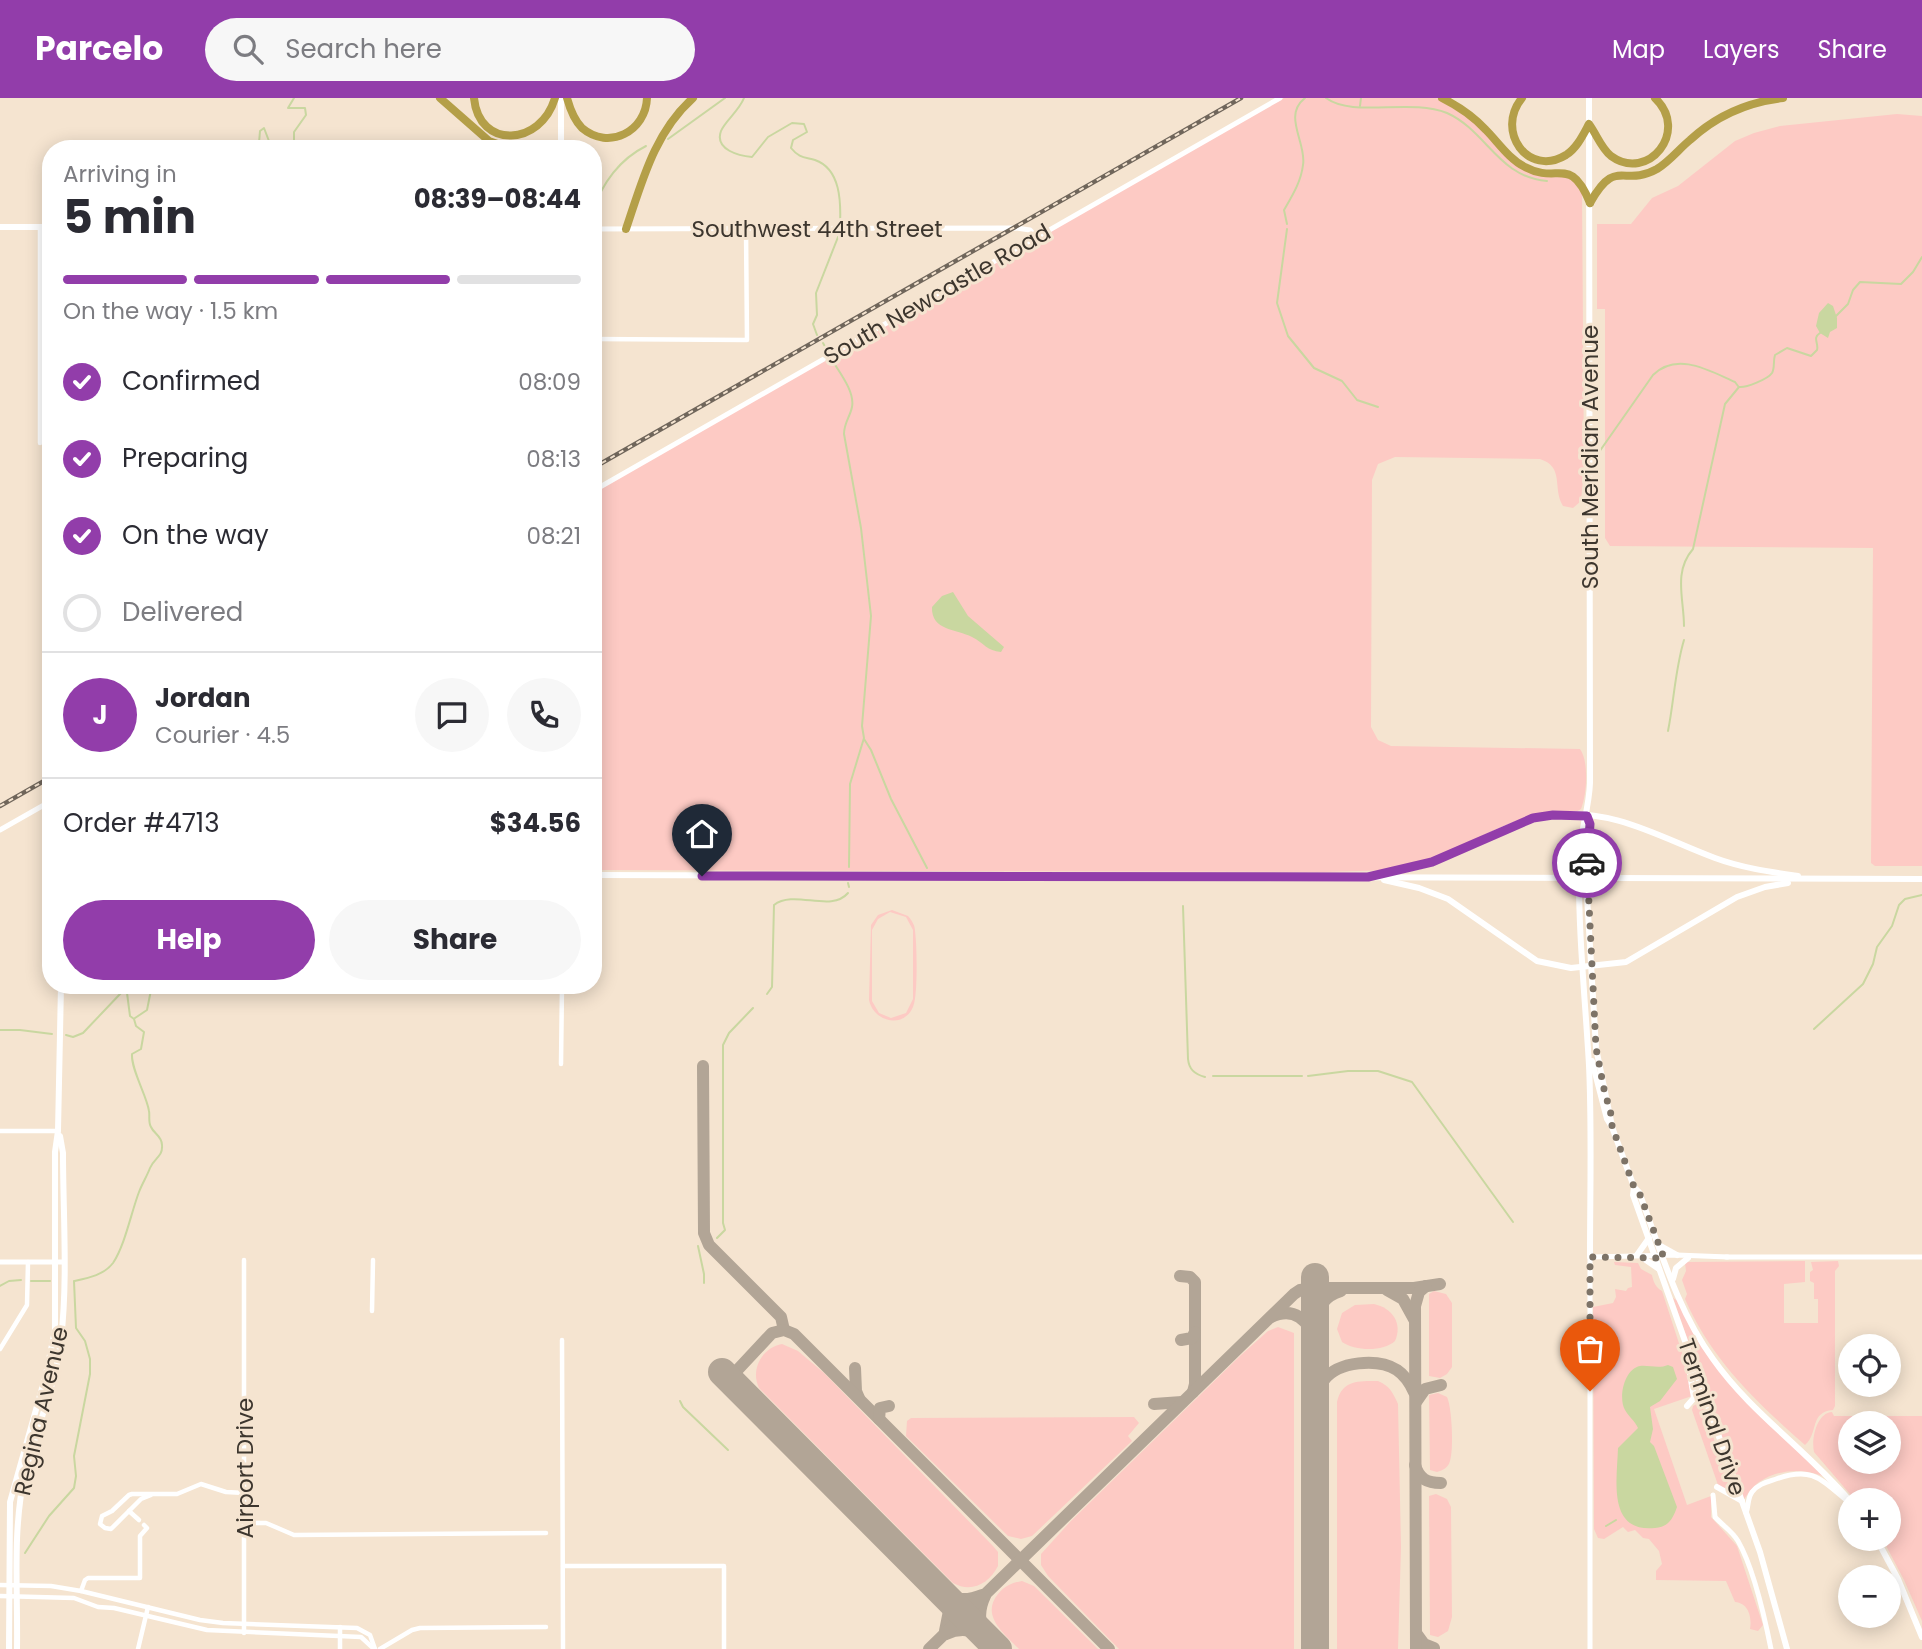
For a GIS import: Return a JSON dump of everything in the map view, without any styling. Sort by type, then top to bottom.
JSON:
[{"type":"highway","points":[[440,98],[488,140]]},
{"type":"highway","points":[[474,98],[478,113],[486,125],[497,132],[511,135],[525,133],[537,127],[548,116],[555,98]]},
{"type":"highway","points":[[567,98],[573,115],[583,128],[597,136],[611,138],[626,134],[638,124],[646,111],[647,98]]},
{"type":"highway","points":[[626,229],[655,148],[669,124],[693,98]]},
{"type":"highway","points":[[1442,98],[1474,118],[1522,166],[1540,172],[1574,176],[1583,185],[1590,203]]},
{"type":"highway","points":[[1522,98],[1513,111],[1512,133],[1518,146],[1534,158],[1552,160],[1564,156],[1574,148],[1589,124],[1611,156],[1631,163],[1644,161],[1661,150],[1668,133],[1666,113],[1654,98]]},
{"type":"highway","points":[[1590,203],[1604,180],[1653,171],[1714,121],[1748,105],[1783,98]]},
{"type":"main road","points":[[561,98],[561,140]]},
{"type":"main road","name":"South Meridian Avenue","points":[[1587,1035],[1582,968],[1583,896],[1590,824],[1587,816],[1590,783],[1589,98]]},
{"type":"main road","points":[[0,227],[40,227]]},
{"type":"main road","points":[[1368,877],[1432,862],[1533,818],[1553,815],[1587,816],[1634,824],[1717,859],[1821,880]]},
{"type":"main road","name":"South Meridian Avenue","points":[[1587,816],[1583,822],[1579,859],[1591,966],[1596,1048]]},
{"type":"main road","points":[[602,875],[1922,880]]},
{"type":"main road","points":[[1368,877],[1419,888],[1448,899],[1537,961],[1558,967],[1582,968],[1616,964],[1636,957],[1749,891],[1786,883],[1821,880]]},
{"type":"main road","name":"Regina Avenue","points":[[17,1649],[17,1539],[20,1504],[25,1474],[59,1353],[64,1303],[55,1152],[58,1131],[61,994]]},
{"type":"main road","points":[[1587,1035],[1590,1257]]},
{"type":"main road","name":"Terminal Drive","points":[[1587,1035],[1607,1119],[1659,1245],[1660,1270],[1767,1574],[1787,1649]]},
{"type":"main road","name":"Terminal Drive","points":[[1596,1048],[1612,1126]]},
{"type":"main road","name":"Terminal Drive","points":[[1634,1187],[1633,1195],[1649,1238],[1695,1332],[1723,1373],[1754,1407],[1813,1460],[1838,1488]]},
{"type":"main road","points":[[1649,1238],[1640,1257],[1660,1270]]},
{"type":"main road","points":[[1659,1245],[1678,1255]]},
{"type":"main road","points":[[1672,1281],[1676,1268],[1688,1258]]},
{"type":"main road","name":"Regina Avenue","points":[[9,1649],[10,1502],[51,1353],[60,1262]]},
{"type":"main road","points":[[1687,1406],[1694,1398],[1690,1374],[1692,1360]]},
{"type":"main road","points":[[1717,1487],[1742,1501]]},
{"type":"main road","points":[[1883,1551],[1898,1579],[1922,1637]]},
{"type":"street","name":"South Newcastle Road","points":[[602,486],[1280,98]]},
{"type":"street","points":[[40,227],[40,443]]},
{"type":"street","name":"Southwest 44th Street","points":[[602,229],[1016,228],[1030,230],[1037,237]]},
{"type":"street","points":[[1016,228],[1026,233],[1023,245]]},
{"type":"street","points":[[602,339],[747,340],[746,229]]},
{"type":"street","points":[[0,830],[42,806]]},
{"type":"street","points":[[562,994],[562,1064]]},
{"type":"street","points":[[0,1131],[58,1131]]},
{"type":"street","points":[[1590,1649],[1590,1257],[1922,1256]]},
{"type":"street","points":[[1660,1257],[1728,1257]]},
{"type":"street","name":"Airport Drive","points":[[244,1260],[244,1633]]},
{"type":"street","points":[[372,1311],[373,1260]]},
{"type":"street","points":[[0,1262],[60,1262]]},
{"type":"street","points":[[0,1349],[27,1305],[27,1262]]},
{"type":"street","points":[[562,1340],[563,1649]]},
{"type":"street","points":[[1746,1513],[1749,1498],[1757,1487],[1792,1473],[1805,1473],[1822,1479],[1838,1492]]},
{"type":"street","points":[[151,1495],[141,1499],[117,1523],[107,1529],[100,1524],[102,1516],[112,1511],[129,1495],[177,1494],[201,1484],[226,1492],[245,1493]]},
{"type":"street","points":[[1713,1495],[1714,1517],[1736,1538],[1743,1554],[1756,1590],[1771,1649]]},
{"type":"street","points":[[112,1511],[111,1518],[117,1523]]},
{"type":"street","points":[[129,1511],[139,1520]]},
{"type":"street","points":[[246,1523],[266,1523],[294,1535],[546,1533]]},
{"type":"street","points":[[81,1591],[88,1578],[140,1578],[140,1536],[145,1527]]},
{"type":"street","points":[[563,1566],[724,1566],[724,1649]]},
{"type":"street","points":[[0,1585],[51,1586],[81,1591],[201,1620],[364,1630],[370,1635],[376,1649]]},
{"type":"street","points":[[0,1596],[63,1597],[207,1630],[361,1637],[376,1649]]},
{"type":"street","points":[[63,1597],[77,1604]]},
{"type":"street","points":[[138,1649],[148,1607]]},
{"type":"street","points":[[376,1649],[420,1628],[546,1627]]},
{"type":"street","points":[[340,1628],[340,1649]]},
{"type":"shaded area","points":[[1284,98],[1436,98],[1471,119],[1516,164],[1570,176],[1582,193],[1584,470],[1581,501],[1573,508],[1563,506],[1553,467],[1540,459],[1395,457],[1378,464],[1372,480],[1371,727],[1378,740],[1391,746],[1580,749],[1585,761],[1586,778],[1581,809],[1576,812],[1553,813],[1428,862],[1394,870],[602,870],[602,487]]},
{"type":"shaded area","points":[[1897,114],[1922,116],[1922,866],[1875,866],[1871,863],[1873,548],[1610,546],[1605,538],[1605,309],[1597,309],[1597,224],[1631,224],[1652,198],[1678,186],[1735,141],[1754,133],[1780,126]]},
{"type":"shaded area","points":[[1828,303],[1833,306],[1837,328],[1830,332],[1828,338],[1820,333],[1816,326],[1819,313]]},
{"type":"shaded area","points":[[953,592],[968,616],[1004,647],[1001,652],[936,621],[932,607],[942,596]]},
{"type":"shaded area","points":[[892,910],[908,916],[915,929],[915,1001],[902,1019],[882,1018],[869,1000],[871,925],[878,915]],"holes":[[[890,912],[906,917],[913,930],[913,999],[906,1013],[891,1018],[879,1013],[872,1001],[872,930],[878,919]]]},
{"type":"shaded area","points":[[1805,1261],[1805,1282],[1784,1284],[1784,1323],[1818,1323],[1818,1299],[1814,1299],[1814,1283],[1810,1281],[1810,1272],[1813,1270],[1811,1262],[1838,1261],[1839,1266],[1835,1271],[1835,1406],[1833,1410],[1820,1415],[1805,1445],[1752,1396],[1721,1360],[1685,1299],[1687,1294],[1682,1280],[1687,1262]]},
{"type":"shaded area","points":[[1614,1262],[1638,1263],[1641,1269],[1652,1275],[1655,1284],[1662,1291],[1687,1368],[1692,1396],[1654,1409],[1687,1505],[1711,1496],[1711,1517],[1737,1546],[1763,1625],[1758,1631],[1750,1629],[1749,1612],[1744,1605],[1735,1602],[1726,1581],[1656,1580],[1656,1571],[1662,1564],[1659,1551],[1649,1539],[1643,1538],[1635,1530],[1628,1532],[1623,1527],[1604,1539],[1598,1538],[1594,1529],[1593,1307],[1613,1303],[1616,1297],[1615,1289],[1626,1291],[1632,1287],[1631,1267],[1615,1265]]},
{"type":"shaded area","points":[[1434,1291],[1446,1294],[1452,1303],[1452,1367],[1440,1378],[1429,1376],[1429,1294]]},
{"type":"shaded area","points":[[1673,1298],[1678,1301],[1707,1355],[1823,1476],[1799,1471],[1774,1474],[1757,1484],[1744,1499]]},
{"type":"shaded area","points":[[1374,1304],[1386,1309],[1397,1322],[1395,1341],[1390,1345],[1369,1349],[1342,1342],[1337,1329],[1342,1313],[1355,1305]]},
{"type":"shaded area","points":[[1278,1327],[1294,1333],[1294,1649],[1119,1649],[1048,1576],[1041,1565],[1041,1554],[1070,1522],[1240,1356],[1268,1331]]},
{"type":"shaded area","points":[[782,1344],[798,1351],[824,1373],[993,1546],[998,1552],[998,1566],[990,1578],[973,1587],[953,1583],[759,1388],[756,1374],[760,1360],[769,1350]]},
{"type":"shaded area","points":[[1668,1365],[1673,1367],[1677,1379],[1660,1401],[1650,1407],[1653,1429],[1650,1442],[1654,1446],[1677,1507],[1667,1524],[1655,1528],[1640,1527],[1629,1522],[1618,1502],[1618,1448],[1638,1428],[1625,1410],[1622,1392],[1626,1378],[1634,1368]]},
{"type":"shaded area","points":[[1378,1381],[1391,1390],[1398,1404],[1401,1547],[1398,1649],[1337,1649],[1337,1402],[1343,1389],[1352,1383]]},
{"type":"shaded area","points":[[1438,1393],[1447,1397],[1449,1402],[1452,1439],[1449,1463],[1437,1472],[1430,1470],[1429,1395]]},
{"type":"shaded area","points":[[1701,1402],[1732,1493],[1718,1485],[1692,1410],[1693,1406]]},
{"type":"shaded area","points":[[1832,1412],[1834,1416],[1838,1416],[1838,1474],[1901,1474],[1901,1416],[1922,1416],[1922,1621],[1901,1574],[1901,1565],[1896,1565],[1889,1551],[1901,1551],[1901,1488],[1845,1488],[1814,1452],[1813,1440],[1822,1417]]},
{"type":"shaded area","points":[[1134,1417],[1139,1423],[1128,1436],[1132,1441],[1032,1536],[1021,1539],[1008,1536],[906,1436],[907,1421],[911,1418]]},
{"type":"shaded area","points":[[1436,1494],[1447,1499],[1451,1507],[1452,1617],[1448,1631],[1438,1637],[1430,1635],[1429,1496]]},
{"type":"shaded area","points":[[1022,1581],[1034,1586],[1098,1649],[1019,1649],[996,1624],[992,1610],[993,1602],[1001,1591],[1008,1585]]},
{"type":"waterway","points":[[294,98],[288,108],[305,108],[306,115],[294,132],[294,140]]},
{"type":"waterway","points":[[668,139],[725,98]]},
{"type":"waterway","points":[[744,98],[721,131],[721,143],[729,151],[752,157],[768,137],[792,123],[804,124],[807,132],[793,140],[791,148],[799,155],[824,164],[830,171],[838,188],[840,225]]},
{"type":"waterway","points":[[1287,224],[1284,210],[1298,183],[1303,165],[1295,121],[1298,105],[1305,98]]},
{"type":"waterway","points":[[1326,98],[1351,107],[1416,107],[1447,113],[1473,131],[1516,171],[1530,178],[1547,181]]},
{"type":"waterway","points":[[1360,106],[1361,98]]},
{"type":"waterway","points":[[259,140],[260,131],[264,128],[269,140]]},
{"type":"waterway","points":[[602,190],[620,165],[646,146]]},
{"type":"waterway","points":[[1287,229],[1277,303],[1288,336],[1314,368],[1342,381],[1357,400],[1378,407]]},
{"type":"waterway","points":[[817,335],[813,324],[817,315],[816,293],[840,232]]},
{"type":"waterway","points":[[1836,316],[1848,304],[1853,290],[1860,282],[1901,284],[1913,272],[1922,257]]},
{"type":"waterway","points":[[1684,626],[1681,576],[1693,549],[1725,404],[1739,387],[1751,385],[1770,375],[1775,355],[1787,348],[1811,356],[1817,350],[1816,339],[1820,333]]},
{"type":"waterway","points":[[823,343],[827,350]]},
{"type":"waterway","points":[[832,360],[846,383],[852,401],[844,434],[861,528],[871,616],[862,726],[864,738],[850,784],[849,867]]},
{"type":"waterway","points":[[1597,455],[1653,375],[1662,368],[1672,364],[1694,365],[1735,382],[1738,386]]},
{"type":"waterway","points":[[1668,731],[1684,640]]},
{"type":"waterway","points":[[864,739],[927,868]]},
{"type":"waterway","points":[[848,883],[849,887]]},
{"type":"waterway","points":[[767,994],[772,987],[774,905],[792,899],[832,901],[841,899],[848,893]]},
{"type":"waterway","points":[[1814,1029],[1863,984],[1873,964],[1877,947],[1892,926],[1899,905],[1905,899],[1922,895]]},
{"type":"waterway","points":[[1183,906],[1188,1059],[1193,1071],[1205,1077]]},
{"type":"waterway","points":[[66,1035],[73,1037],[83,1033],[120,994]]},
{"type":"waterway","points":[[25,1553],[49,1516],[74,1488],[74,1456],[90,1374],[90,1359],[85,1341],[76,1328],[74,1281],[100,1273],[113,1263],[140,1189],[162,1149],[161,1139],[150,1125],[148,1105],[132,1060],[132,1054],[141,1049],[144,1032],[130,1016],[127,994]]},
{"type":"waterway","points":[[135,1018],[147,1010],[150,994]]},
{"type":"waterway","points":[[717,1238],[725,1230],[723,1045],[729,1033],[753,1008]]},
{"type":"waterway","points":[[0,1030],[52,1034]]},
{"type":"waterway","points":[[1308,1076],[1348,1071],[1378,1071],[1412,1082],[1513,1222]]},
{"type":"waterway","points":[[1213,1076],[1302,1076]]},
{"type":"waterway","points":[[698,1246],[704,1283]]},
{"type":"waterway","points":[[0,1286],[9,1281],[21,1280]]},
{"type":"waterway","points":[[31,1281],[50,1281]]},
{"type":"waterway","points":[[680,1401],[728,1450]]},
{"type":"waterway","points":[[1606,1526],[1616,1520]]},
{"type":"taxiway","points":[[703,1066],[704,1233],[709,1245],[781,1317],[784,1330]]},
{"type":"taxiway","points":[[1180,1276],[1190,1277],[1195,1282],[1193,1392]]},
{"type":"taxiway","points":[[929,1649],[1294,1294],[1300,1290],[1315,1288],[1414,1288],[1440,1284]]},
{"type":"taxiway","points":[[1416,1649],[1415,1306],[1419,1292],[1426,1286]]},
{"type":"taxiway","points":[[1387,1290],[1403,1299],[1414,1319]]},
{"type":"taxiway","points":[[1315,1324],[1323,1303],[1341,1291]]},
{"type":"taxiway","points":[[1271,1317],[1287,1313],[1299,1317],[1309,1327],[1315,1342]]},
{"type":"taxiway","points":[[729,1379],[772,1333],[784,1330],[794,1334],[1109,1649]]},
{"type":"taxiway","points":[[1181,1340],[1192,1338],[1195,1332]]},
{"type":"taxiway","points":[[1315,1418],[1321,1384],[1330,1374],[1348,1365],[1369,1363],[1389,1366],[1403,1375],[1414,1392]]},
{"type":"taxiway","points":[[855,1368],[859,1398]]},
{"type":"taxiway","points":[[1416,1402],[1425,1389],[1441,1385]]},
{"type":"taxiway","points":[[1154,1404],[1182,1402]]},
{"type":"taxiway","points":[[879,1419],[880,1408],[889,1406]]},
{"type":"taxiway","points":[[1415,1465],[1424,1479],[1441,1483]]},
{"type":"taxiway","points":[[934,1585],[945,1594],[956,1598],[968,1599],[982,1595]]},
{"type":"taxiway","points":[[941,1593],[949,1611],[945,1631]]},
{"type":"taxiway","points":[[985,1596],[980,1619],[990,1641]]},
{"type":"taxiway","points":[[946,1634],[967,1630],[987,1639]]},
{"type":"taxiway","points":[[1416,1633],[1424,1644],[1434,1648]]},
{"type":"runway","points":[[1315,1277],[1315,1649]]},
{"type":"runway","points":[[722,1372],[998,1649]]},
{"type":"railway","points":[[602,463],[1241,98]]},
{"type":"railway","points":[[0,806],[42,782]]},
{"type":"way so far","points":[[1587,863],[1596,1048],[1612,1126],[1664,1258],[1590,1257],[1590,1391]]},
{"type":"route","points":[[702,876],[1368,877],[1432,862],[1533,818],[1568,814],[1587,816],[1590,824],[1587,863]]}]
